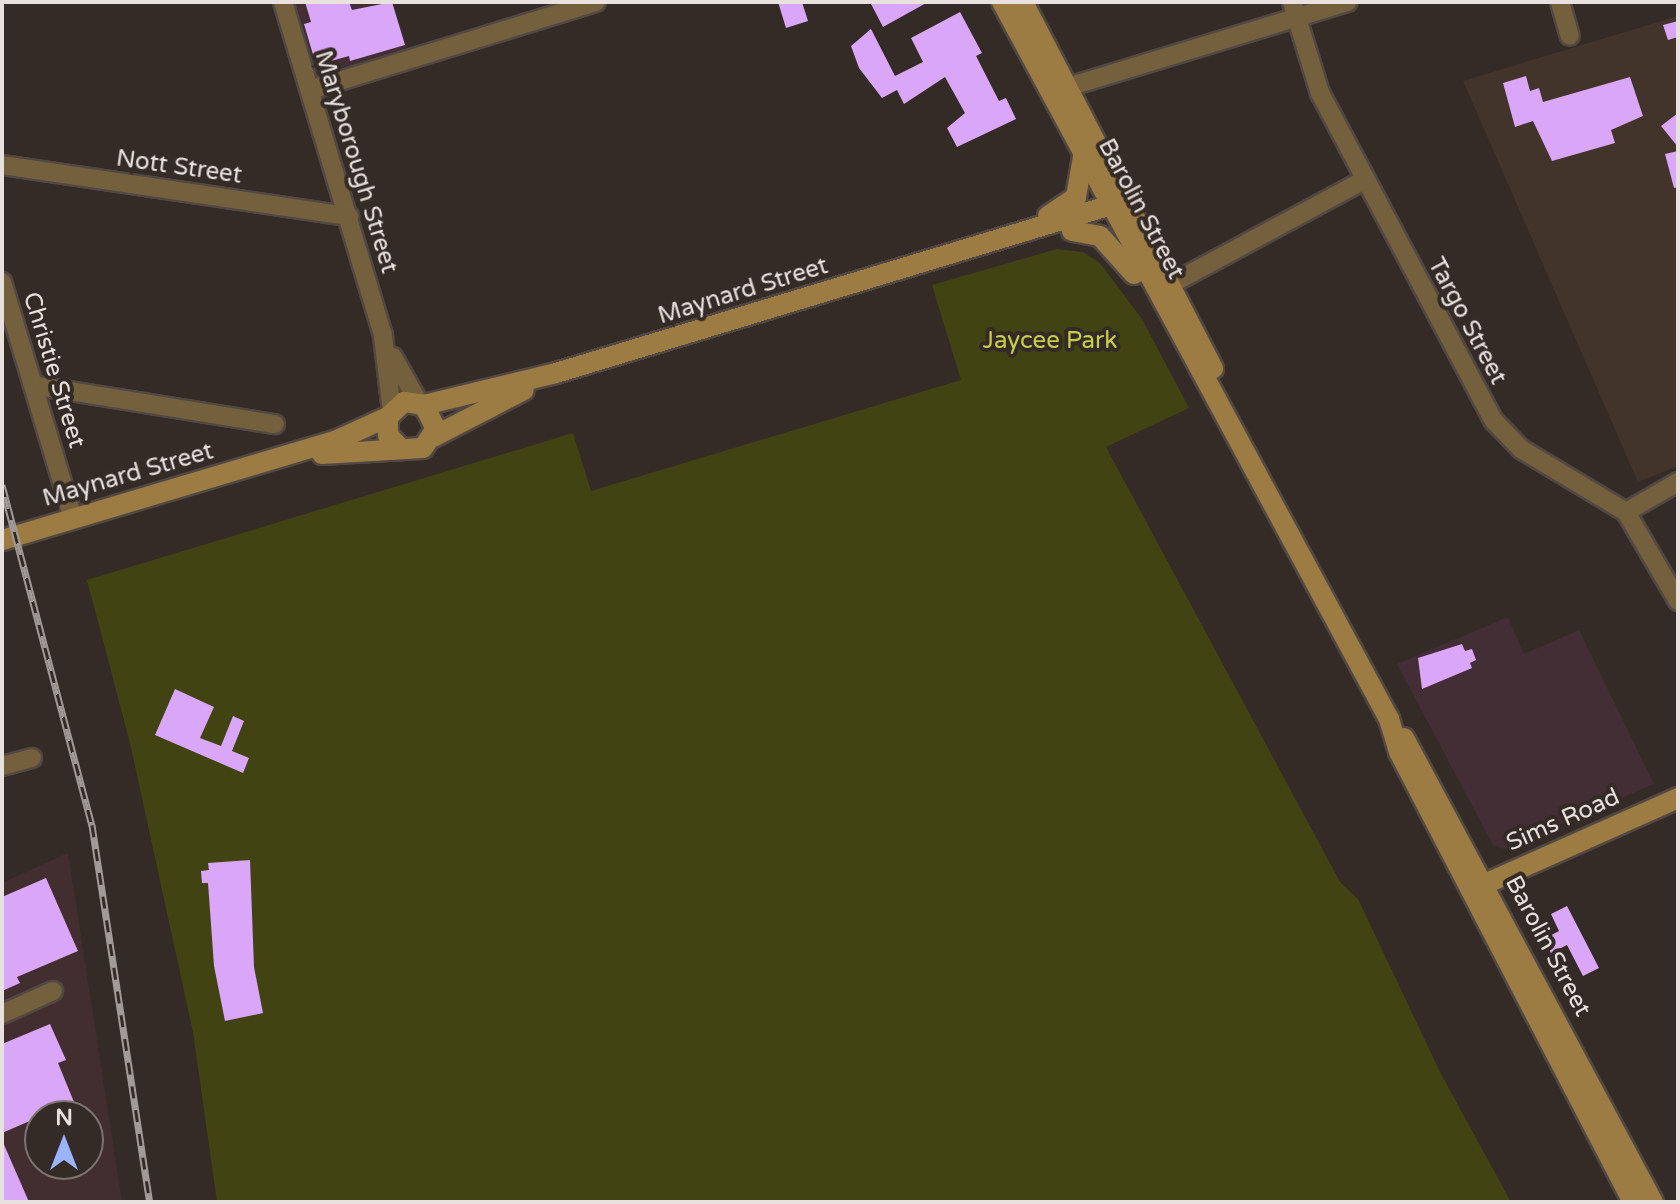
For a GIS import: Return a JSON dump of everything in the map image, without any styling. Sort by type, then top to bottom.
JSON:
[{"type":"main road","name":"Barolin Street","points":[[1002,2],[1083,157],[1122,209],[1171,284],[1240,436],[1389,719],[1399,752],[1653,1202]]},
{"type":"main road","name":"Barolin Street","points":[[1023,2],[1068,87],[1189,353],[1240,436]]},
{"type":"main road","points":[[1008,235],[1066,208],[1081,189],[1083,157]]},
{"type":"main road","name":"Maynard Street","points":[[946,258],[972,257],[1072,231],[1122,209]]},
{"type":"main road","name":"Maynard Street","points":[[422,404],[556,373],[946,258],[1008,235],[1122,209]]},
{"type":"main road","points":[[1072,231],[1100,236],[1120,255],[1189,353]]},
{"type":"main road","name":"Maynard Street","points":[[433,437],[556,373]]},
{"type":"main road","points":[[404,402],[422,404],[435,420],[433,437],[417,450],[400,448],[388,435],[390,414],[404,402]]},
{"type":"main road","name":"Maynard Street","points":[[2,540],[367,430],[390,414]]},
{"type":"main road","name":"Maynard Street","points":[[270,461],[400,448]]},
{"type":"main road","name":"Sims Road","points":[[1478,888],[1678,798]]},
{"type":"main road","name":"Barolin Street","points":[[1478,888],[1633,1202]]},
{"type":"street","name":"Maryborough Street","points":[[283,2],[383,336],[390,414]]},
{"type":"street","points":[[310,90],[596,2]]},
{"type":"street","points":[[1068,87],[1294,10],[1347,2]]},
{"type":"street","points":[[1560,2],[1570,36]]},
{"type":"street","name":"Targo Street","points":[[1294,10],[1320,93],[1505,438],[1626,512],[1678,601]]},
{"type":"street","name":"Nott Street","points":[[2,165],[349,216]]},
{"type":"street","points":[[1171,284],[1364,180]]},
{"type":"street","name":"Christie Street","points":[[2,282],[73,519]]},
{"type":"street","name":"Maryborough Street","points":[[383,336],[422,404]]},
{"type":"street","points":[[33,385],[275,424]]},
{"type":"street","points":[[1626,512],[1678,482]]},
{"type":"street","points":[[2,766],[32,758]]},
{"type":"street","points":[[2,1014],[53,991]]},
{"type":"shaded area","points":[[284,2],[393,2],[410,57],[311,88]]},
{"type":"shaded area","points":[[1678,16],[1678,466],[1638,482],[1463,81]]},
{"type":"shaded area","points":[[1508,617],[1524,654],[1579,630],[1654,784],[1504,849],[1493,845],[1397,664]]},
{"type":"shaded area","points":[[68,853],[122,1202],[2,1202],[2,883]]},
{"type":"green space","name":"Jaycee Park","points":[[1057,249],[1083,252],[1100,263],[1142,319],[1189,408],[1106,447],[1340,882],[1358,899],[1441,1074],[1511,1202],[217,1202],[193,1032],[130,743],[87,580],[573,433],[591,491],[961,380],[932,285]]},
{"type":"building","points":[[305,2],[349,2],[352,10],[392,2],[405,45],[350,61],[349,56],[331,61],[314,58],[304,24],[311,22]]},
{"type":"building","points":[[778,2],[802,2],[808,21],[786,28]]},
{"type":"building","points":[[870,2],[928,2],[883,27]]},
{"type":"building","points":[[960,12],[982,53],[976,56],[999,101],[1006,98],[1016,119],[957,147],[947,128],[965,113],[945,77],[904,104],[897,90],[882,98],[859,68],[851,46],[871,29],[895,76],[923,62],[911,38]]},
{"type":"building","points":[[1678,21],[1678,37],[1668,40],[1663,25]]},
{"type":"building","points":[[1526,76],[1530,91],[1539,88],[1543,102],[1630,77],[1643,116],[1611,130],[1615,143],[1552,161],[1533,121],[1515,127],[1503,83]]},
{"type":"building","points":[[1678,113],[1678,147],[1661,126]]},
{"type":"building","points":[[1678,151],[1678,187],[1674,188],[1665,154]]},
{"type":"building","points":[[1462,644],[1465,651],[1472,649],[1476,660],[1470,663],[1472,668],[1422,689],[1418,658]]},
{"type":"building","points":[[175,689],[214,707],[200,738],[221,746],[233,716],[244,721],[232,751],[249,758],[243,773],[155,735]]},
{"type":"building","points":[[250,860],[254,967],[263,1013],[225,1021],[214,966],[208,883],[202,883],[201,871],[209,870],[208,863]]},
{"type":"building","points":[[46,878],[78,951],[17,977],[20,983],[2,991],[2,897]]},
{"type":"building","points":[[1567,906],[1599,968],[1583,976],[1567,945],[1551,953],[1544,939],[1559,931],[1551,914]]},
{"type":"building","points":[[50,1024],[66,1060],[58,1063],[73,1100],[24,1100],[24,1124],[2,1133],[2,1044]]},
{"type":"building","points":[[2,1140],[29,1202],[2,1202]]},
{"type":"railway","points":[[2,485],[92,825],[150,1202]]}]
